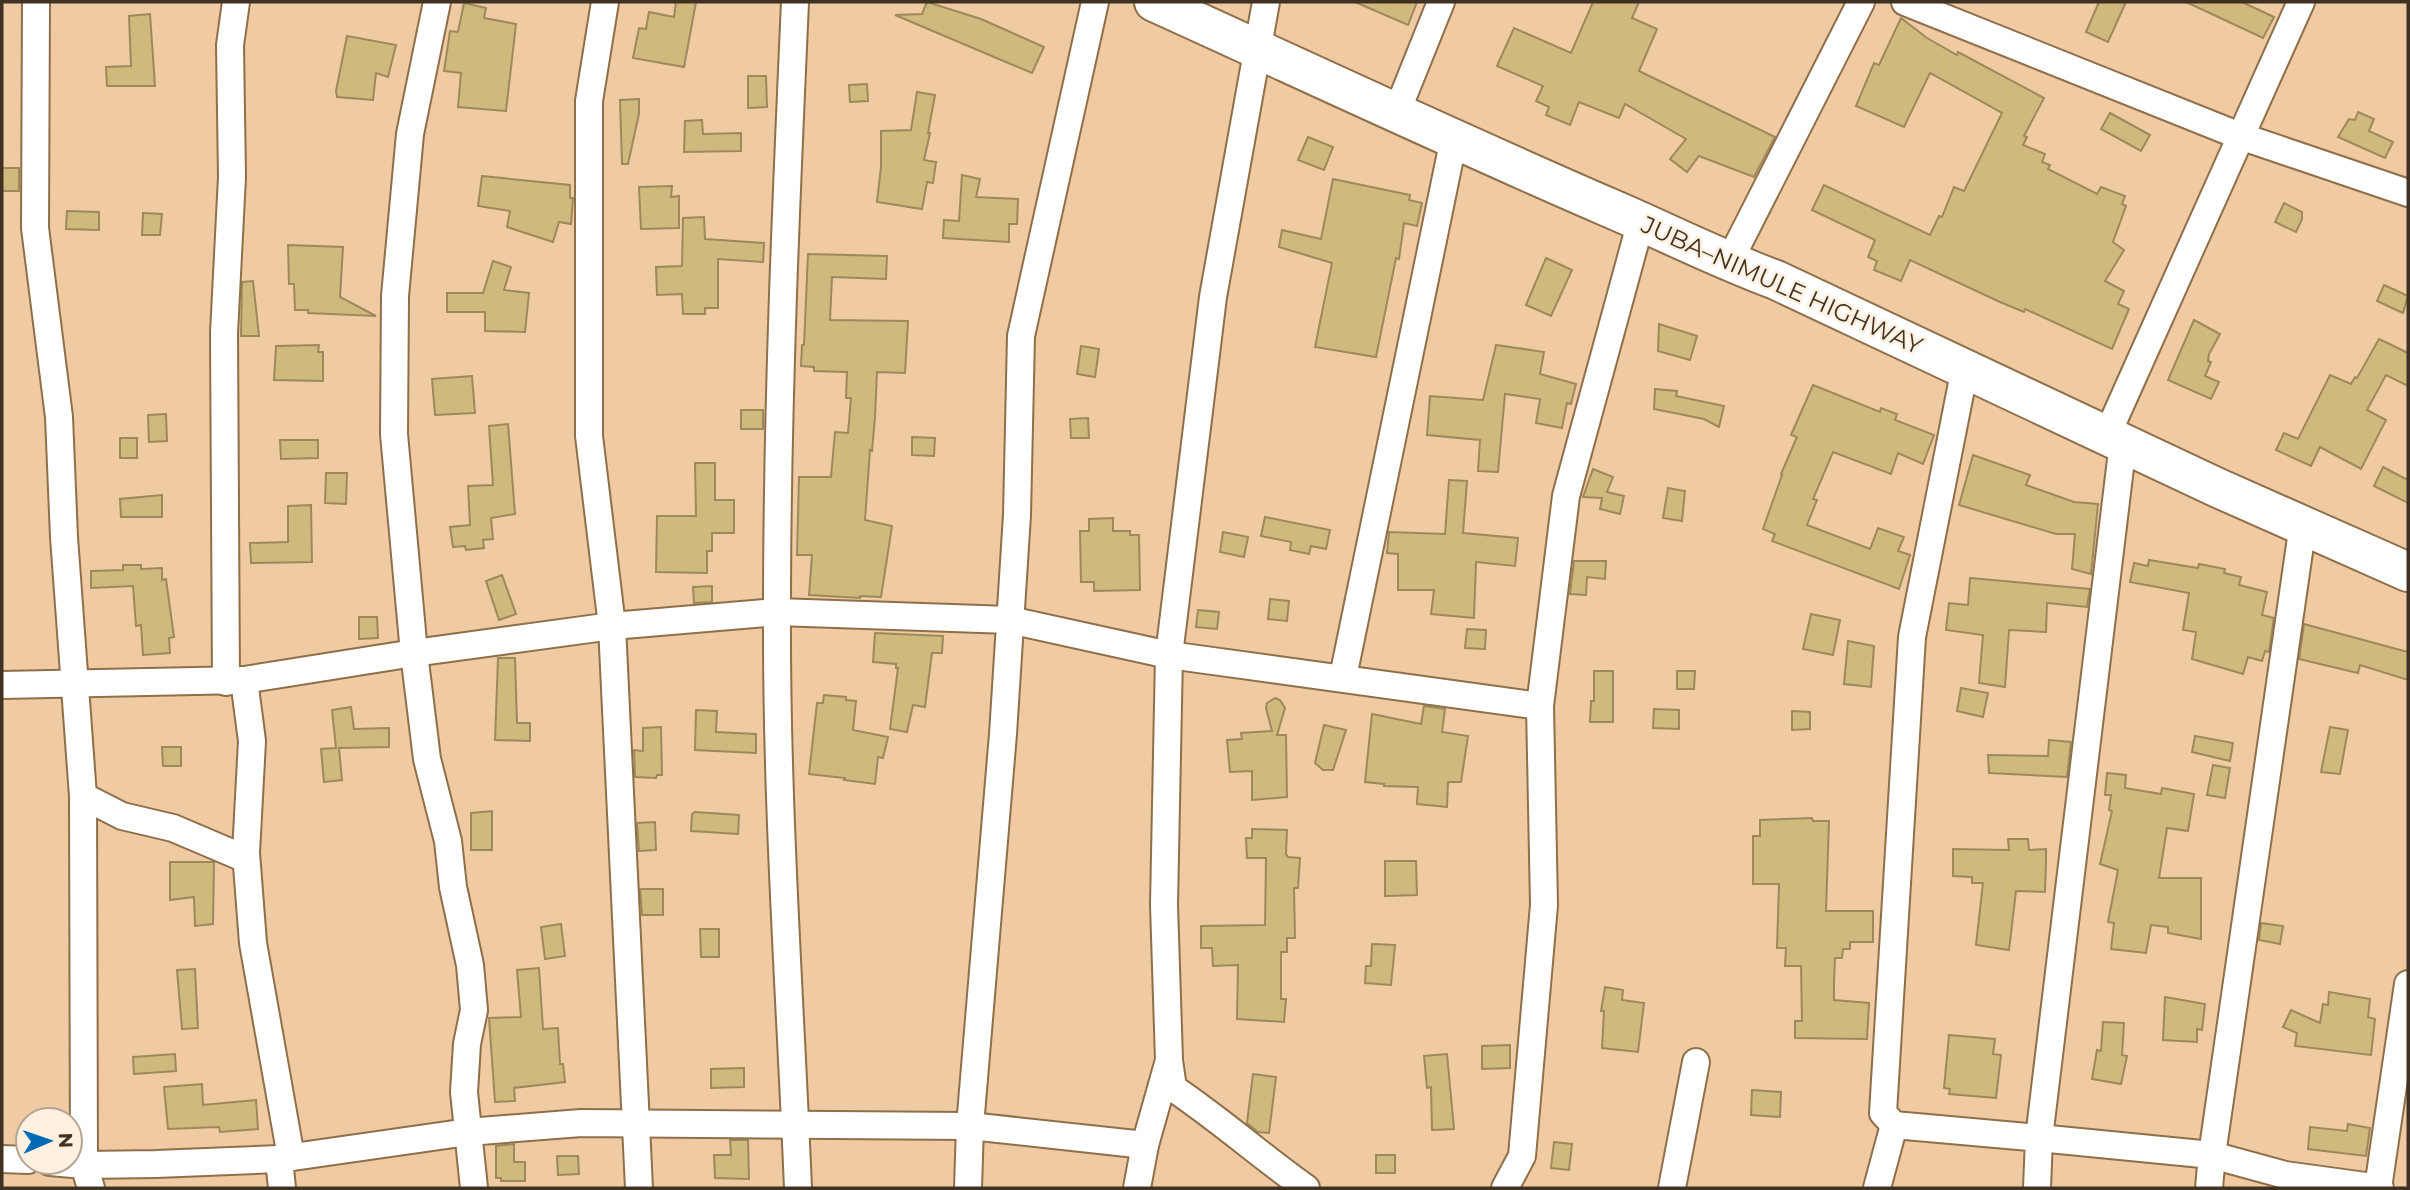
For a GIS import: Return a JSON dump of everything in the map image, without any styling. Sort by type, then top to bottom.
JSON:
[{"type":"main road","name":"JUBA–NIMULE HIGHWAY","points":[[1154,2],[1257,47],[1396,114],[1729,262],[1776,280],[2218,488],[2408,572]]},
{"type":"street","points":[[37,2],[35,228],[59,417],[64,537],[83,796],[87,1177],[285,1158],[468,1132],[581,1123],[970,1126],[1145,1145]]},
{"type":"street","points":[[236,2],[230,45],[232,177],[224,333],[235,681],[252,741],[246,859],[253,943],[285,1158],[282,1188]]},
{"type":"street","points":[[437,2],[410,134],[395,296],[394,434],[414,653],[427,759],[447,841],[453,887],[470,965],[474,1010],[466,1056],[464,1093],[474,1188]]},
{"type":"street","points":[[605,2],[589,101],[589,436],[612,626],[639,1188]]},
{"type":"street","points":[[795,2],[783,266],[776,612],[782,847],[798,1188]]},
{"type":"street","points":[[968,1188],[970,1126],[1003,734],[1017,515],[1021,336],[1095,2]]},
{"type":"street","points":[[1266,2],[1213,298],[1169,655],[1164,905],[1169,1060],[1173,1088],[1202,1107],[1269,1162],[1306,1188]]},
{"type":"street","points":[[1396,114],[1441,2]]},
{"type":"street","points":[[1729,262],[1860,2]]},
{"type":"street","points":[[1905,2],[2240,136],[2408,193]]},
{"type":"street","points":[[2037,1188],[2039,1138],[2115,439],[2240,136],[2301,2]]},
{"type":"street","points":[[1343,677],[1454,138]]},
{"type":"street","points":[[1505,1188],[1522,1156],[1544,905],[1540,706],[1566,496],[1641,221]]},
{"type":"street","points":[[1965,368],[1912,637],[1883,1113],[1894,1125],[2211,1155],[2285,1175],[2379,1188],[2408,984]]},
{"type":"street","points":[[2209,1188],[2211,1155],[2303,524]]},
{"type":"street","points":[[2,685],[235,681],[612,626],[776,612],[1010,620],[1169,655],[1540,706]]},
{"type":"street","points":[[83,796],[122,817],[173,828],[246,859]]},
{"type":"street","points":[[1137,1188],[1145,1145],[1169,1060]]},
{"type":"street","points":[[1672,1188],[1696,1062]]},
{"type":"street","points":[[1877,1188],[1894,1125]]},
{"type":"building","points":[[676,2],[696,2],[684,67],[633,58],[639,28],[646,29],[649,12],[674,17]]},
{"type":"building","points":[[927,2],[981,19],[1044,47],[1032,73],[895,15],[922,14]]},
{"type":"building","points":[[1355,2],[1417,2],[1408,25]]},
{"type":"building","points":[[1593,2],[1639,2],[1632,18],[1657,29],[1639,71],[1775,137],[1754,177],[1699,156],[1687,172],[1670,159],[1686,139],[1625,104],[1619,118],[1579,102],[1570,125],[1546,115],[1549,107],[1536,101],[1543,86],[1497,66],[1514,28],[1571,53]]},
{"type":"building","points":[[2099,2],[2126,2],[2108,42],[2086,32]]},
{"type":"building","points":[[2186,2],[2242,2],[2274,17],[2263,38]]},
{"type":"building","points":[[464,3],[486,8],[484,18],[516,24],[506,111],[458,107],[461,73],[444,71],[450,31],[458,32]]},
{"type":"building","points":[[150,14],[155,86],[107,86],[106,67],[131,66],[129,16]]},
{"type":"building","points":[[1901,18],[1927,38],[1957,55],[1958,52],[2044,98],[2024,136],[2027,137],[2023,145],[2045,154],[2042,162],[2050,165],[2048,169],[2097,194],[2101,187],[2125,196],[2122,204],[2126,206],[2113,242],[2124,250],[2105,281],[2124,291],[2118,304],[2129,309],[2112,349],[2025,309],[2024,312],[2000,302],[1910,260],[1901,281],[1874,270],[1877,261],[1868,257],[1875,240],[1812,210],[1824,185],[1930,235],[1939,216],[1942,217],[1954,187],[1964,191],[2002,113],[1930,73],[1904,127],[1856,106],[1874,63],[1879,65]]},
{"type":"building","points":[[347,36],[396,45],[388,77],[376,73],[373,100],[337,97]]},
{"type":"building","points":[[748,76],[766,76],[767,107],[748,108]]},
{"type":"building","points":[[867,84],[868,101],[850,102],[849,85]]},
{"type":"building","points":[[917,92],[935,95],[924,160],[936,162],[933,183],[927,182],[922,209],[877,202],[881,131],[911,130]]},
{"type":"building","points":[[639,99],[639,114],[628,164],[622,164],[620,100]]},
{"type":"building","points":[[2358,112],[2374,119],[2369,131],[2393,142],[2385,158],[2338,137],[2349,119],[2355,120]]},
{"type":"building","points":[[2110,113],[2150,135],[2141,151],[2101,129]]},
{"type":"building","points":[[702,120],[703,134],[741,133],[741,151],[684,152],[685,121]]},
{"type":"building","points":[[1308,137],[1333,147],[1324,170],[1298,160]]},
{"type":"building","points":[[2,168],[19,168],[19,191],[2,191]]},
{"type":"building","points":[[962,175],[980,179],[976,197],[1018,199],[1017,224],[1009,224],[1009,242],[943,238],[944,220],[959,221]]},
{"type":"building","points":[[482,176],[570,185],[570,198],[573,198],[571,224],[559,222],[553,242],[507,227],[510,211],[478,206]]},
{"type":"building","points":[[1333,179],[1410,195],[1409,200],[1422,203],[1417,226],[1404,223],[1399,259],[1396,258],[1376,357],[1315,347],[1332,263],[1279,247],[1282,230],[1321,239]]},
{"type":"building","points":[[672,186],[671,197],[679,196],[679,228],[641,229],[639,187]]},
{"type":"building","points":[[2284,203],[2302,212],[2296,232],[2275,222]]},
{"type":"building","points":[[67,211],[99,212],[99,230],[66,229]]},
{"type":"building","points":[[143,213],[162,214],[160,235],[142,235]]},
{"type":"building","points":[[704,217],[705,239],[764,243],[763,262],[718,259],[718,308],[705,308],[705,314],[683,314],[682,294],[657,295],[656,267],[682,266],[683,218]]},
{"type":"building","points":[[288,245],[343,247],[340,297],[376,316],[295,310],[294,284],[289,284]]},
{"type":"building","points":[[808,254],[887,256],[886,279],[832,277],[830,320],[908,321],[905,373],[877,372],[865,520],[892,526],[881,597],[809,595],[812,555],[797,555],[799,477],[831,477],[835,432],[848,433],[851,398],[846,398],[847,372],[814,371],[814,367],[801,366]]},
{"type":"building","points":[[1546,258],[1572,270],[1551,316],[1526,305]]},
{"type":"building","points":[[493,261],[511,267],[504,290],[529,293],[525,332],[485,331],[485,312],[447,312],[447,293],[483,293]]},
{"type":"building","points":[[253,281],[259,336],[241,336],[242,282]]},
{"type":"building","points":[[2384,285],[2408,296],[2403,313],[2377,301]]},
{"type":"building","points":[[2194,320],[2220,334],[2209,354],[2208,361],[2211,362],[2205,376],[2219,382],[2211,399],[2168,380]]},
{"type":"building","points":[[1659,324],[1697,336],[1690,360],[1658,351]]},
{"type":"building","points":[[2379,339],[2408,353],[2408,386],[2386,375],[2367,410],[2386,420],[2361,469],[2320,447],[2311,466],[2276,450],[2284,433],[2298,439],[2330,375],[2351,384]]},
{"type":"building","points":[[319,345],[318,352],[323,352],[323,381],[274,380],[276,346]]},
{"type":"building","points":[[1496,345],[1544,352],[1540,374],[1576,384],[1571,404],[1567,403],[1562,428],[1536,423],[1540,399],[1505,394],[1498,472],[1478,471],[1480,440],[1427,435],[1430,396],[1483,400]]},
{"type":"building","points":[[1081,346],[1099,349],[1095,377],[1077,374]]},
{"type":"building","points":[[472,376],[475,413],[435,415],[432,379]]},
{"type":"building","points":[[1813,385],[1880,412],[1881,408],[1897,414],[1895,420],[1934,435],[1923,464],[1898,453],[1891,474],[1833,452],[1813,499],[1817,500],[1807,525],[1870,549],[1878,528],[1904,537],[1898,551],[1910,555],[1899,589],[1772,541],[1775,534],[1763,529],[1781,474],[1797,437],[1791,435]]},
{"type":"building","points":[[1655,389],[1677,391],[1676,396],[1724,406],[1719,427],[1704,419],[1654,409]]},
{"type":"building","points":[[741,410],[763,410],[763,429],[741,429]]},
{"type":"building","points":[[166,414],[167,441],[149,442],[148,415]]},
{"type":"building","points":[[1088,418],[1089,438],[1071,438],[1070,419]]},
{"type":"building","points":[[508,424],[515,514],[491,518],[493,539],[483,540],[484,548],[466,550],[465,546],[453,547],[450,527],[470,525],[468,486],[493,485],[489,426]]},
{"type":"building","points":[[912,437],[935,438],[934,456],[912,455]]},
{"type":"building","points":[[120,438],[137,438],[137,458],[120,458]]},
{"type":"building","points":[[280,440],[318,440],[318,458],[281,459]]},
{"type":"building","points":[[1973,455],[2030,475],[2026,485],[2074,502],[2098,504],[2091,574],[2072,569],[2075,534],[2056,534],[1959,505]]},
{"type":"building","points":[[695,463],[715,463],[715,500],[734,500],[734,533],[712,533],[712,551],[707,551],[707,573],[656,572],[657,516],[696,516]]},
{"type":"building","points":[[2383,467],[2408,480],[2408,503],[2374,486]]},
{"type":"building","points":[[1593,469],[1613,477],[1607,492],[1624,496],[1620,514],[1600,509],[1602,498],[1583,497]]},
{"type":"building","points":[[326,473],[347,473],[346,504],[325,503]]},
{"type":"building","points":[[1449,480],[1467,481],[1463,533],[1518,538],[1515,566],[1476,562],[1474,618],[1431,614],[1434,590],[1398,590],[1398,554],[1387,553],[1389,532],[1445,534]]},
{"type":"building","points":[[1668,488],[1685,491],[1682,521],[1663,518]]},
{"type":"building","points":[[162,495],[162,517],[121,517],[120,499]]},
{"type":"building","points":[[311,505],[312,562],[251,563],[250,543],[288,542],[288,506]]},
{"type":"building","points":[[1265,517],[1330,530],[1326,549],[1311,546],[1309,554],[1290,550],[1291,542],[1261,536]]},
{"type":"building","points":[[1113,518],[1113,531],[1130,531],[1130,535],[1139,535],[1140,590],[1094,591],[1094,582],[1081,582],[1080,531],[1089,531],[1089,519]]},
{"type":"building","points":[[1223,532],[1248,537],[1244,557],[1220,552]]},
{"type":"building","points":[[2149,560],[2198,568],[2199,564],[2225,569],[2224,573],[2241,577],[2239,585],[2267,592],[2262,615],[2274,618],[2269,652],[2265,651],[2262,661],[2248,657],[2243,674],[2192,659],[2196,632],[2183,630],[2189,593],[2130,582],[2134,563],[2148,566]]},
{"type":"building","points":[[1574,561],[1606,561],[1605,579],[1587,577],[1586,595],[1570,594]]},
{"type":"building","points":[[123,565],[141,565],[141,569],[162,568],[174,637],[169,638],[170,653],[143,655],[141,625],[136,626],[133,586],[91,588],[91,571],[123,570]]},
{"type":"building","points":[[502,575],[516,614],[499,620],[486,581]]},
{"type":"building","points":[[1970,578],[2090,589],[2087,607],[2047,603],[2046,632],[2009,630],[2005,687],[1979,683],[1983,635],[1946,630],[1949,603],[1968,605]]},
{"type":"building","points":[[712,586],[712,602],[694,603],[693,587]]},
{"type":"building","points":[[1270,599],[1289,601],[1287,621],[1268,619]]},
{"type":"building","points":[[1198,610],[1219,612],[1217,629],[1196,627]]},
{"type":"building","points":[[1811,614],[1840,620],[1833,655],[1803,649]]},
{"type":"building","points":[[359,617],[377,617],[378,638],[359,639]]},
{"type":"building","points":[[2304,624],[2408,652],[2408,680],[2360,665],[2358,673],[2299,659]]},
{"type":"building","points":[[1467,629],[1486,630],[1485,649],[1465,648]]},
{"type":"building","points":[[875,633],[943,636],[942,653],[932,653],[925,707],[913,705],[907,732],[890,729],[898,668],[896,664],[873,662]]},
{"type":"building","points":[[1848,641],[1874,646],[1871,687],[1844,684]]},
{"type":"building","points":[[498,658],[515,658],[517,723],[530,723],[530,741],[495,740]]},
{"type":"building","points":[[1594,671],[1613,671],[1613,722],[1590,722],[1591,701],[1594,701]]},
{"type":"building","points":[[1677,671],[1695,671],[1694,689],[1677,689]]},
{"type":"building","points":[[1961,688],[1988,693],[1983,717],[1957,711]]},
{"type":"building","points":[[824,695],[856,701],[853,730],[888,737],[883,758],[878,757],[875,784],[809,774],[817,703],[823,703]]},
{"type":"building","points":[[1275,698],[1280,700],[1285,708],[1277,735],[1286,735],[1287,797],[1252,800],[1252,771],[1230,772],[1227,740],[1242,739],[1241,733],[1272,731],[1266,708],[1267,703]]},
{"type":"building","points":[[1424,706],[1445,709],[1442,732],[1468,736],[1461,782],[1448,782],[1447,807],[1417,804],[1418,787],[1384,786],[1365,782],[1372,714],[1421,724]]},
{"type":"building","points":[[351,707],[354,729],[389,728],[389,747],[339,748],[342,780],[324,782],[321,749],[336,748],[332,710]]},
{"type":"building","points":[[1654,709],[1679,710],[1679,729],[1653,728]]},
{"type":"building","points":[[696,710],[717,711],[716,732],[756,734],[756,753],[695,750]]},
{"type":"building","points":[[1792,711],[1810,712],[1810,729],[1792,730]]},
{"type":"building","points":[[1324,725],[1346,730],[1333,770],[1323,770],[1315,763]]},
{"type":"building","points":[[661,727],[662,775],[657,775],[656,778],[635,777],[634,750],[643,751],[643,728]]},
{"type":"building","points":[[2330,727],[2348,730],[2340,774],[2321,772]]},
{"type":"building","points":[[2195,736],[2233,743],[2230,761],[2192,752]]},
{"type":"building","points":[[2049,740],[2071,742],[2067,777],[1989,773],[1988,755],[2048,756]]},
{"type":"building","points":[[162,747],[181,747],[181,766],[163,766]]},
{"type":"building","points":[[2213,765],[2230,768],[2225,798],[2207,795]]},
{"type":"building","points":[[2107,773],[2126,775],[2125,788],[2161,794],[2162,788],[2194,794],[2188,831],[2167,828],[2159,878],[2201,878],[2201,939],[2168,933],[2168,927],[2151,925],[2146,953],[2111,949],[2114,923],[2108,922],[2118,870],[2100,864],[2112,811],[2109,810],[2111,795],[2105,795]]},
{"type":"building","points":[[492,811],[492,850],[471,850],[471,813]]},
{"type":"building","points":[[692,814],[739,815],[738,834],[691,831]]},
{"type":"building","points":[[1812,818],[1813,821],[1829,821],[1826,911],[1873,911],[1873,942],[1850,942],[1850,949],[1843,949],[1842,958],[1835,958],[1834,1000],[1869,1003],[1867,1039],[1795,1038],[1795,1021],[1802,1021],[1801,966],[1785,966],[1786,948],[1777,948],[1779,884],[1753,884],[1753,836],[1760,836],[1760,820]]},
{"type":"building","points":[[655,822],[656,850],[639,851],[637,823]]},
{"type":"building","points":[[1252,829],[1287,830],[1286,854],[1288,857],[1300,858],[1298,888],[1294,888],[1295,938],[1287,938],[1287,952],[1281,952],[1281,999],[1286,999],[1284,1022],[1237,1019],[1238,965],[1213,966],[1212,948],[1201,948],[1201,926],[1265,925],[1266,858],[1247,858],[1246,838],[1252,838]]},
{"type":"building","points":[[2008,839],[2028,839],[2029,850],[2046,849],[2045,892],[2016,891],[2009,950],[1976,945],[1983,883],[1972,883],[1972,877],[1953,876],[1953,849],[2009,850]]},
{"type":"building","points":[[1385,861],[1416,861],[1417,895],[1385,896]]},
{"type":"building","points":[[170,862],[214,862],[213,924],[195,926],[194,897],[170,900]]},
{"type":"building","points":[[640,889],[663,889],[663,915],[642,915]]},
{"type":"building","points":[[2261,923],[2283,926],[2280,944],[2259,940]]},
{"type":"building","points":[[561,924],[565,956],[545,959],[541,927]]},
{"type":"building","points":[[700,929],[719,929],[719,957],[701,957]]},
{"type":"building","points":[[1372,944],[1395,945],[1391,985],[1365,983],[1366,966],[1371,966]]},
{"type":"building","points":[[539,968],[543,1029],[558,1028],[560,1064],[563,1064],[565,1082],[514,1088],[515,1101],[495,1102],[489,1018],[521,1017],[517,970]]},
{"type":"building","points":[[195,969],[198,1028],[182,1029],[177,970]]},
{"type":"building","points":[[1605,987],[1623,990],[1622,1000],[1644,1003],[1638,1052],[1602,1048],[1604,1011],[1601,1011]]},
{"type":"building","points":[[2329,992],[2370,999],[2368,1017],[2375,1019],[2371,1055],[2295,1046],[2297,1033],[2283,1027],[2291,1010],[2320,1023],[2323,1004],[2328,1005]]},
{"type":"building","points":[[2165,997],[2205,1004],[2202,1030],[2197,1029],[2197,1042],[2163,1040]]},
{"type":"building","points":[[2103,1022],[2124,1023],[2122,1055],[2127,1056],[2121,1084],[2092,1079],[2097,1050],[2101,1051]]},
{"type":"building","points":[[1949,1035],[1995,1039],[1993,1054],[2001,1055],[1996,1098],[1949,1094],[1950,1089],[1944,1088]]},
{"type":"building","points":[[1510,1045],[1510,1068],[1482,1069],[1482,1046]]},
{"type":"building","points":[[175,1054],[176,1071],[134,1074],[133,1057]]},
{"type":"building","points":[[1447,1054],[1454,1129],[1432,1130],[1431,1087],[1427,1088],[1424,1056]]},
{"type":"building","points":[[744,1068],[744,1087],[711,1088],[711,1069]]},
{"type":"building","points":[[1253,1074],[1276,1077],[1269,1133],[1258,1132],[1247,1123]]},
{"type":"building","points":[[202,1084],[203,1105],[256,1100],[258,1129],[220,1132],[219,1127],[168,1129],[164,1087]]},
{"type":"building","points":[[1752,1090],[1781,1092],[1780,1117],[1751,1115]]},
{"type":"building","points":[[2348,1124],[2370,1128],[2366,1156],[2308,1149],[2310,1127],[2347,1131]]},
{"type":"building","points":[[730,1140],[748,1140],[749,1179],[715,1178],[714,1155],[731,1155]]},
{"type":"building","points":[[1554,1142],[1572,1144],[1569,1170],[1551,1168]]},
{"type":"building","points":[[514,1144],[514,1162],[525,1162],[525,1181],[501,1181],[501,1178],[496,1178],[496,1146]]},
{"type":"building","points":[[1376,1155],[1395,1155],[1395,1173],[1376,1173]]},
{"type":"building","points":[[557,1156],[578,1156],[579,1174],[558,1175]]}]
